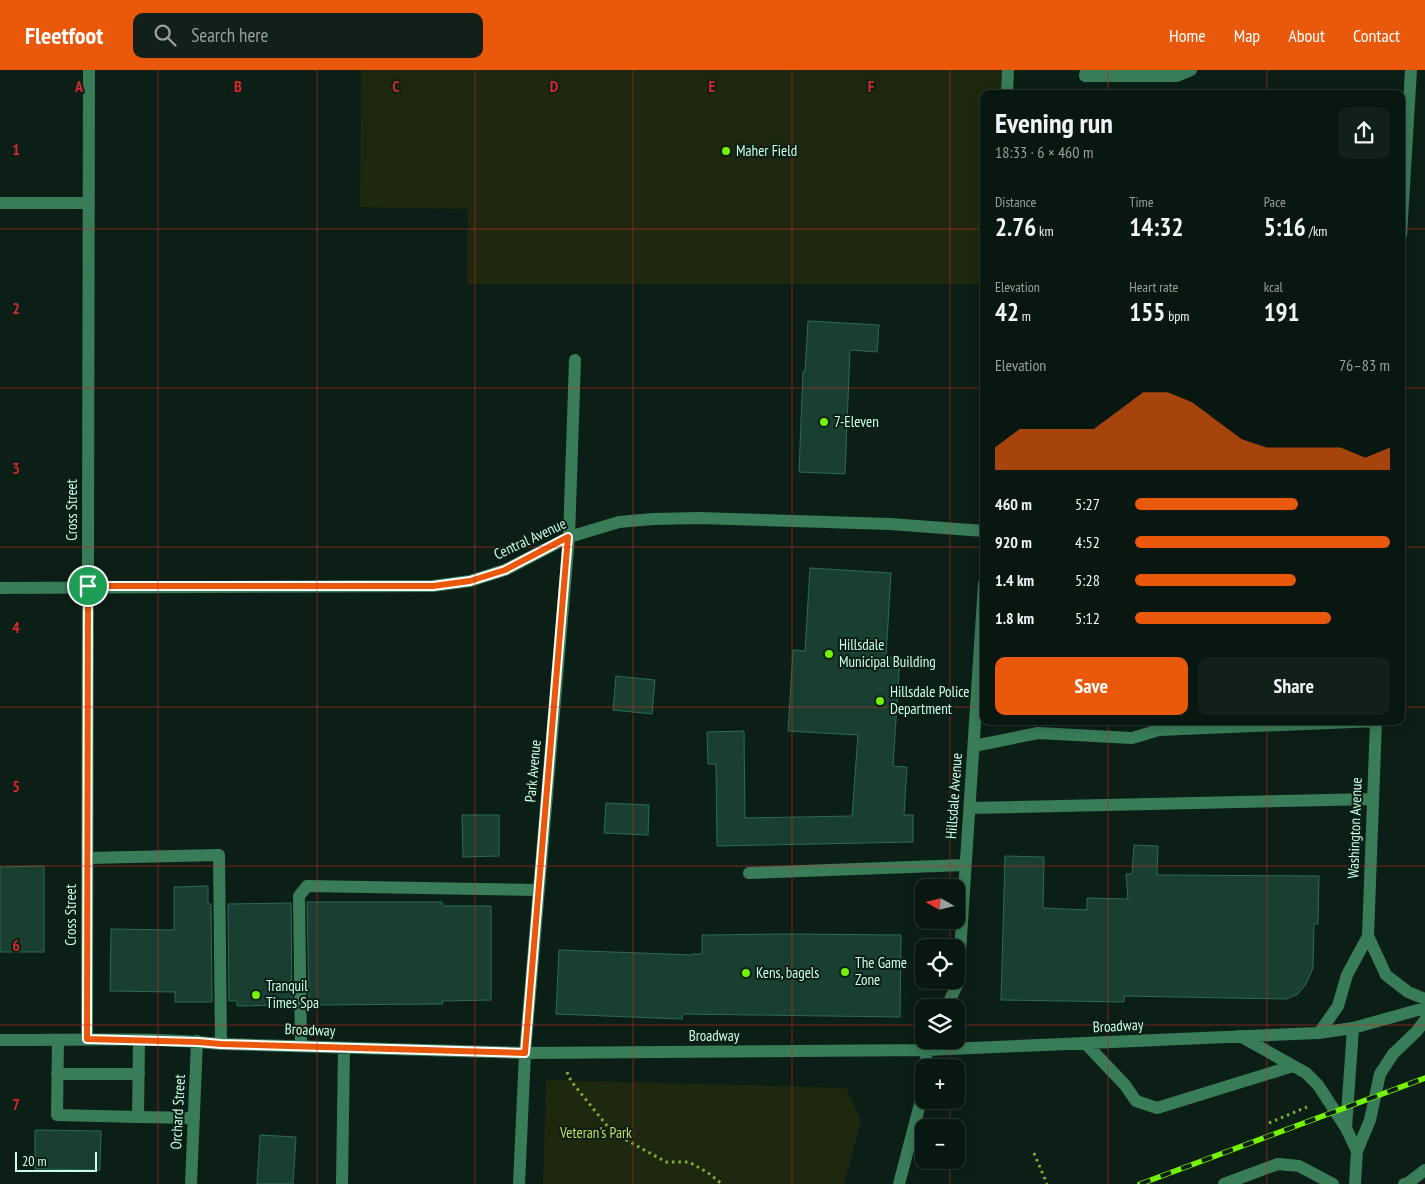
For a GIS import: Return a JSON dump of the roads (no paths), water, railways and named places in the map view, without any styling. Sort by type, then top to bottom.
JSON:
[{"type":"street","name":"Cross Street","points":[[87,1039],[89,70]]},
{"type":"street","points":[[1007,90],[1008,70]]},
{"type":"street","points":[[1086,70],[1085,76],[1177,76],[1192,70]]},
{"type":"street","points":[[1405,175],[1412,70]]},
{"type":"street","points":[[0,203],[89,203]]},
{"type":"street","name":"Park Avenue","points":[[519,1184],[525,1053],[568,537],[575,360]]},
{"type":"street","name":"Central Avenue","points":[[0,588],[88,586],[433,586],[470,581],[505,570],[568,537],[619,522],[662,519],[699,518],[890,524],[980,531]]},
{"type":"street","name":"Hillsdale Avenue","points":[[950,999],[958,983],[980,649]]},
{"type":"street","points":[[974,746],[1038,733],[1132,738],[1168,726],[1210,725]]},
{"type":"street","name":"Washington Avenue","points":[[1319,1033],[1338,1006],[1347,975],[1368,936],[1376,725]]},
{"type":"street","points":[[970,808],[1373,799]]},
{"type":"street","points":[[88,858],[219,855],[221,1044]]},
{"type":"street","points":[[748,873],[965,865]]},
{"type":"street","points":[[301,1046],[299,896],[307,886],[539,890]]},
{"type":"street","name":"Washington Avenue","points":[[1368,936],[1386,974],[1408,992],[1425,1000]]},
{"type":"street","name":"Broadway","points":[[965,1045],[1086,1044],[1319,1033],[1353,1028],[1425,1008]]},
{"type":"street","points":[[1355,1184],[1357,1151],[1370,1120],[1380,1074],[1394,1054],[1425,1020]]},
{"type":"street","points":[[1346,1128],[1353,1028]]},
{"type":"street","points":[[1240,1036],[1306,1073],[1318,1085],[1346,1128],[1357,1151]]},
{"type":"street","name":"Broadway","points":[[0,1040],[139,1040],[525,1053],[915,1045]]},
{"type":"street","points":[[58,1040],[57,1115],[194,1118]]},
{"type":"street","points":[[138,1117],[139,1040]]},
{"type":"street","name":"Orchard Street","points":[[191,1184],[198,1042]]},
{"type":"street","points":[[1086,1044],[1125,1085],[1136,1100],[1157,1108],[1293,1066]]},
{"type":"street","points":[[342,1184],[344,1048]]},
{"type":"street","points":[[57,1074],[138,1074]]},
{"type":"street","points":[[899,1184],[919,1109]]},
{"type":"street","points":[[1224,1184],[1278,1164],[1299,1166],[1333,1184]]},
{"type":"street","points":[[1404,1184],[1425,1170]]},
{"type":"railway","points":[[1140,1184],[1425,1078]]},
{"type":"place","name":"Maher Field","points":[[726,151]]},
{"type":"place","name":"7-Eleven","points":[[824,422]]},
{"type":"place","name":"Hillsdale Municipal Building","points":[[829,654]]},
{"type":"place","name":"Hillsdale Police Department","points":[[880,701]]},
{"type":"place","name":"The Game Zone","points":[[845,972]]},
{"type":"place","name":"Kens, bagels","points":[[746,973]]},
{"type":"place","name":"Tranquil Times Spa","points":[[256,995]]},
{"type":"park label","name":"Veteran's Park","points":[[596,1133]]}]
